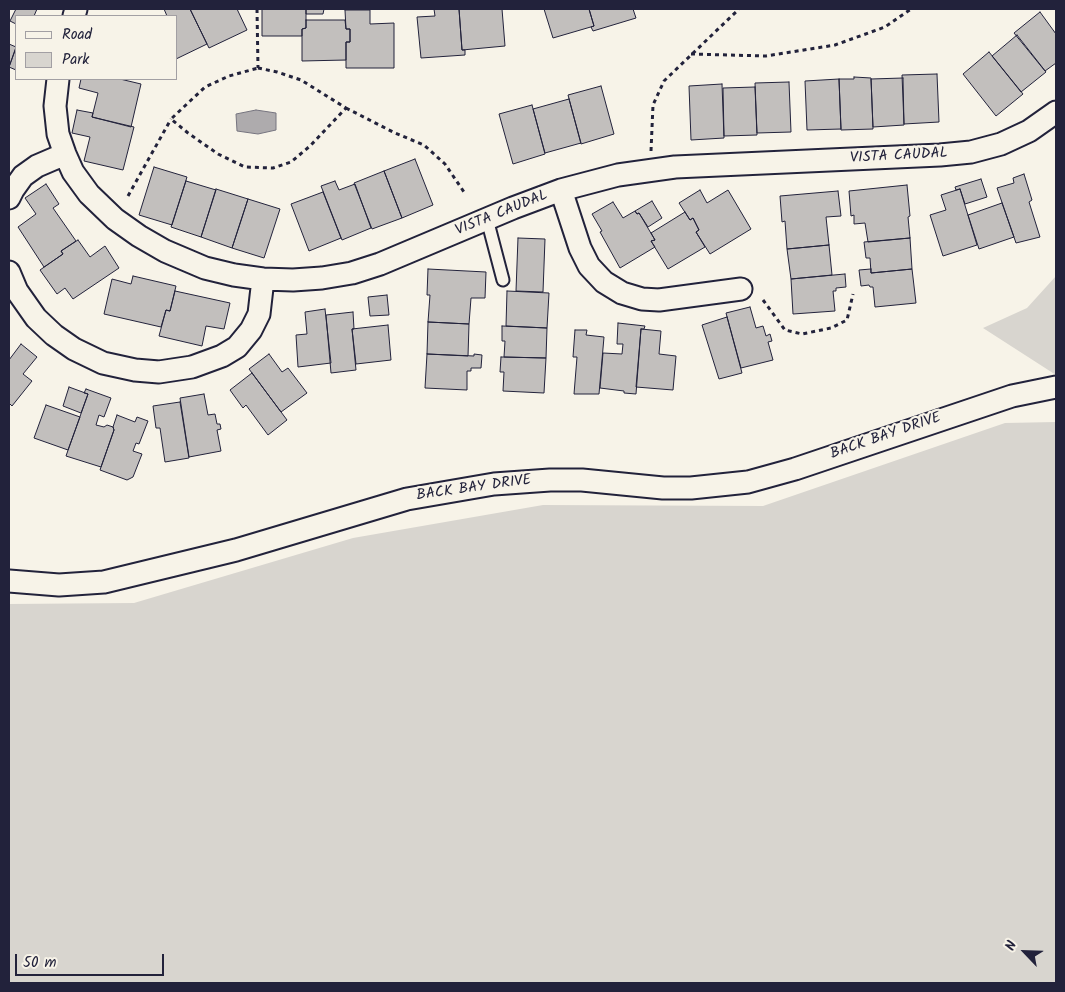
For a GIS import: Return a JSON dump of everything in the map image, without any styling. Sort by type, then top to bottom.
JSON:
[{"type":"street","name":"VISTA CAUDAL","points":[[58,80],[55,106],[58,134],[65,154],[74,172],[89,194],[115,219],[165,251],[206,268],[234,275],[263,279],[293,280],[352,273],[380,264],[561,190],[608,178],[675,167],[940,156],[971,152],[1001,144],[1022,134],[1056,112]]},
{"type":"street","points":[[9,198],[12,190],[23,176],[37,166],[65,154]]},
{"type":"street","points":[[561,190],[580,248],[589,266],[604,282],[622,293],[642,299],[659,300],[741,289]]},
{"type":"street","points":[[9,272],[17,291],[36,318],[54,335],[74,349],[103,363],[135,370],[159,372],[192,367],[222,356],[237,347],[251,330],[259,314],[263,279]]},
{"type":"street","name":"BACK BAY DRIVE","points":[[9,581],[58,585],[104,582],[236,550],[407,499],[494,484],[582,480],[663,488],[691,488],[748,482],[794,469],[1012,396],[1056,387]]},
{"type":"lane","points":[[487,219],[503,280]]},
{"type":"path","points":[[258,9],[258,68]]},
{"type":"path","points":[[652,170],[653,105],[664,81],[739,9]]},
{"type":"path","points":[[691,54],[766,56],[835,45],[885,27],[911,9]]},
{"type":"path","points":[[128,196],[171,119],[205,87],[228,76],[258,68],[301,80],[346,108],[396,133],[424,144],[445,164],[464,192]]},
{"type":"path","points":[[171,119],[218,154],[245,167],[273,168],[291,162],[310,146],[346,108]]},
{"type":"path","points":[[763,300],[786,330],[802,334],[831,328],[847,320],[853,294]]},
{"type":"green space","points":[[1056,276],[1056,375],[983,328],[1027,308]]},
{"type":"green space","points":[[1056,422],[1056,983],[9,983],[9,604],[134,603],[353,538],[543,505],[763,506],[1005,423]]},
{"type":"shaded area","points":[[256,110],[276,113],[276,130],[258,134],[237,131],[236,114]]},
{"type":"building","points":[[16,9],[37,9],[34,15],[15,15],[15,24],[10,21]]},
{"type":"building","points":[[164,9],[190,9],[207,44],[178,58],[178,15],[167,15]]},
{"type":"building","points":[[190,9],[237,9],[247,30],[209,48]]},
{"type":"building","points":[[262,9],[306,9],[306,28],[302,29],[302,36],[262,36]]},
{"type":"building","points":[[306,9],[324,9],[323,14],[306,14]]},
{"type":"building","points":[[434,9],[459,9],[462,50],[465,50],[465,55],[421,58],[417,17],[435,16]]},
{"type":"building","points":[[459,9],[502,9],[505,46],[462,50]]},
{"type":"building","points":[[544,9],[589,9],[594,26],[553,38]]},
{"type":"building","points":[[589,9],[633,9],[636,18],[593,31],[591,27],[594,26]]},
{"type":"building","points":[[345,10],[370,10],[370,24],[394,23],[394,68],[346,68],[346,42],[350,42],[350,29],[346,29]]},
{"type":"building","points":[[1040,12],[1056,34],[1056,63],[1045,71],[1014,33]]},
{"type":"building","points":[[306,20],[345,20],[346,29],[350,29],[350,42],[346,42],[346,60],[302,61],[302,29],[306,28]]},
{"type":"building","points":[[1017,35],[1046,72],[1021,92],[992,56]]},
{"type":"building","points":[[9,44],[15,47],[15,50],[9,67]]},
{"type":"building","points":[[15,51],[15,70],[9,67]]},
{"type":"building","points":[[989,52],[1023,94],[996,116],[963,74]]},
{"type":"building","points":[[937,74],[939,122],[904,124],[902,75]]},
{"type":"building","points":[[854,77],[871,78],[873,129],[841,130],[839,79],[854,79]]},
{"type":"building","points":[[903,78],[904,125],[873,127],[871,79]]},
{"type":"building","points":[[839,79],[841,129],[807,130],[805,81]]},
{"type":"building","points":[[81,80],[124,80],[141,84],[131,127],[92,117],[98,93],[79,88]]},
{"type":"building","points":[[789,82],[791,132],[757,133],[755,83]]},
{"type":"building","points":[[722,84],[724,138],[691,140],[689,86]]},
{"type":"building","points":[[601,86],[614,134],[581,144],[568,95]]},
{"type":"building","points":[[755,87],[757,135],[724,136],[723,88]]},
{"type":"building","points":[[569,99],[581,143],[545,153],[533,109]]},
{"type":"building","points":[[532,105],[545,154],[513,164],[499,114]]},
{"type":"building","points":[[77,110],[93,113],[92,117],[134,127],[123,170],[84,161],[90,137],[72,133]]},
{"type":"building","points":[[415,159],[433,205],[402,218],[384,171]]},
{"type":"building","points":[[154,167],[187,177],[172,225],[139,215]]},
{"type":"building","points":[[384,171],[402,218],[372,229],[354,183]]},
{"type":"building","points":[[1024,174],[1032,200],[1029,202],[1040,237],[1016,243],[997,188],[1014,183],[1013,178]]},
{"type":"building","points":[[981,179],[987,197],[965,204],[960,189],[956,190],[955,187]]},
{"type":"building","points":[[186,181],[216,190],[201,237],[171,227]]},
{"type":"building","points":[[335,181],[339,190],[355,184],[371,228],[342,240],[321,186]]},
{"type":"building","points":[[46,184],[59,204],[53,208],[76,241],[61,251],[63,254],[44,267],[18,227],[36,214],[25,198]]},
{"type":"building","points":[[907,185],[910,238],[868,242],[865,223],[854,224],[854,215],[851,216],[849,191]]},
{"type":"building","points":[[216,189],[248,199],[232,248],[201,237]]},
{"type":"building","points":[[960,189],[977,245],[943,256],[930,215],[946,210],[941,195]]},
{"type":"building","points":[[700,190],[707,203],[728,190],[751,229],[710,254],[696,232],[699,230],[693,218],[690,220],[679,203]]},
{"type":"building","points":[[838,191],[841,216],[826,217],[829,245],[787,249],[785,221],[782,222],[780,196]]},
{"type":"building","points":[[323,192],[341,238],[309,251],[291,204]]},
{"type":"building","points":[[248,199],[280,209],[264,258],[232,248]]},
{"type":"building","points":[[652,201],[662,218],[648,227],[639,213],[637,214],[635,211]]},
{"type":"building","points":[[613,202],[623,218],[635,211],[637,214],[639,213],[655,240],[651,241],[655,247],[620,268],[592,214]]},
{"type":"building","points":[[1002,203],[1014,237],[979,249],[968,215]]},
{"type":"building","points":[[685,212],[690,220],[693,218],[699,230],[696,232],[705,247],[668,269],[651,241],[655,240],[651,233]]},
{"type":"building","points":[[518,238],[545,239],[543,292],[516,291]]},
{"type":"building","points":[[910,238],[912,269],[871,273],[870,258],[866,258],[864,242]]},
{"type":"building","points":[[78,240],[90,257],[105,246],[119,268],[73,299],[65,288],[57,294],[40,270],[63,254],[61,251]]},
{"type":"building","points":[[829,245],[832,275],[791,279],[787,249]]},
{"type":"building","points":[[428,269],[486,272],[485,298],[471,298],[469,324],[428,322],[430,295],[427,295]]},
{"type":"building","points":[[871,269],[871,273],[912,269],[916,303],[875,307],[873,287],[869,285],[861,286],[859,270]]},
{"type":"building","points":[[845,274],[846,287],[836,288],[836,291],[833,291],[835,311],[793,314],[791,279]]},
{"type":"building","points":[[133,276],[176,286],[170,311],[166,310],[161,327],[104,314],[112,279],[131,284]]},
{"type":"building","points":[[175,291],[230,303],[224,329],[206,326],[202,346],[159,336],[166,310],[170,311]]},
{"type":"building","points":[[507,291],[549,293],[547,328],[506,326]]},
{"type":"building","points":[[387,295],[389,315],[370,316],[368,297]]},
{"type":"building","points":[[750,307],[756,328],[763,326],[766,336],[770,334],[772,341],[768,342],[773,360],[741,368],[726,313]]},
{"type":"building","points":[[325,309],[331,363],[298,367],[296,335],[307,334],[305,312]]},
{"type":"building","points":[[353,312],[354,329],[352,329],[356,370],[331,373],[326,315]]},
{"type":"building","points":[[727,317],[742,373],[719,379],[702,325]]},
{"type":"building","points":[[428,322],[469,324],[468,356],[427,354]]},
{"type":"building","points":[[618,323],[645,326],[644,329],[641,329],[636,394],[600,388],[603,353],[622,354],[623,344],[617,344]]},
{"type":"building","points":[[388,325],[391,360],[356,364],[352,329]]},
{"type":"building","points":[[502,326],[547,328],[546,358],[504,357],[505,341],[502,341]]},
{"type":"building","points":[[641,329],[661,331],[659,354],[676,356],[673,390],[636,387]]},
{"type":"building","points":[[575,330],[587,330],[586,335],[604,337],[599,394],[574,394],[577,357],[573,357]]},
{"type":"building","points":[[21,344],[37,357],[23,374],[32,381],[12,406],[9,403],[9,360]]},
{"type":"building","points":[[269,354],[282,372],[288,368],[307,393],[281,412],[249,369]]},
{"type":"building","points":[[427,354],[482,355],[481,368],[471,368],[471,371],[467,371],[467,390],[425,388]]},
{"type":"building","points":[[501,357],[546,358],[544,393],[503,391],[504,372],[500,372]]},
{"type":"building","points":[[252,373],[287,420],[268,435],[246,405],[243,408],[230,390]]},
{"type":"building","points":[[69,387],[88,394],[81,413],[63,406]]},
{"type":"building","points":[[86,389],[111,398],[104,417],[99,415],[96,425],[104,427],[107,425],[113,427],[114,430],[101,467],[66,456],[88,394],[84,393]]},
{"type":"building","points":[[204,394],[208,415],[215,414],[217,424],[220,424],[221,429],[217,430],[221,451],[189,457],[180,398]]},
{"type":"building","points":[[180,402],[189,458],[165,462],[160,428],[156,428],[153,406]]},
{"type":"building","points":[[46,405],[80,417],[68,450],[34,438]]},
{"type":"building","points":[[117,415],[135,422],[137,417],[148,421],[139,444],[136,443],[133,451],[142,454],[133,477],[127,480],[100,470],[114,430],[113,427]]}]
